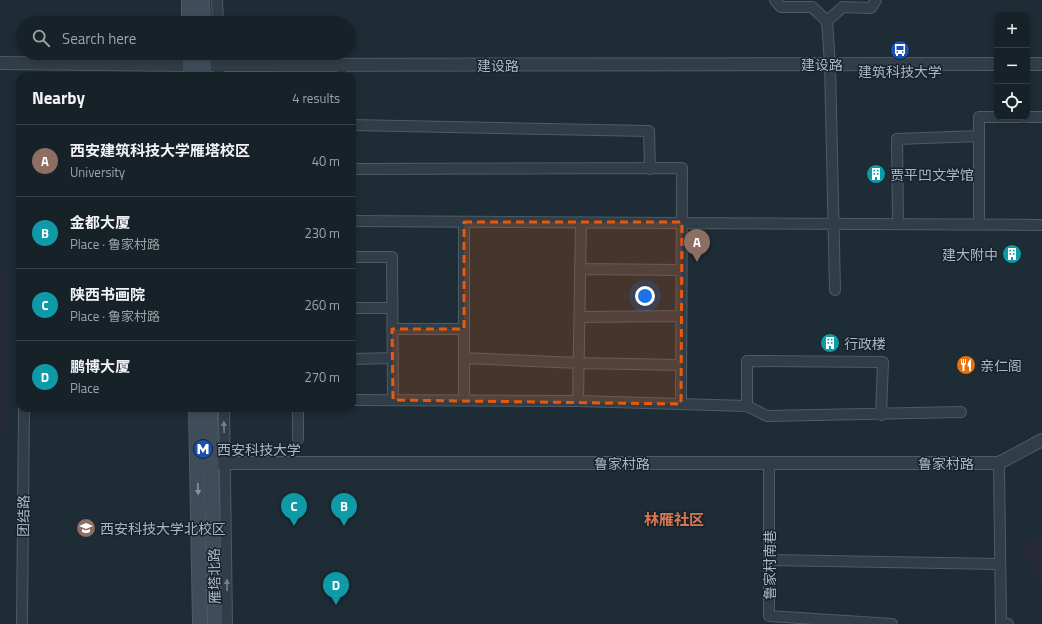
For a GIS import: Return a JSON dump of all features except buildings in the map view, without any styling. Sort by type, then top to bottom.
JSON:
[{"type":"main road","points":[[189,0],[189,16]]},
{"type":"main road","points":[[202,0],[203,16]]},
{"type":"main road","name":"雁塔北路","points":[[196,412],[200,624]]},
{"type":"main road","name":"雁塔北路","points":[[211,412],[218,462],[215,624]]},
{"type":"street","points":[[218,0],[218,16]]},
{"type":"street","points":[[774,0],[781,7],[812,4],[827,21],[830,64],[835,290]]},
{"type":"street","points":[[827,21],[842,4],[871,8],[876,0]]},
{"type":"street","points":[[218,60],[219,71]]},
{"type":"street","name":"建设路","points":[[0,63],[197,65],[219,71],[342,71],[830,64],[994,64]]},
{"type":"street","points":[[1030,64],[1042,64]]},
{"type":"street","points":[[979,224],[979,117],[994,117]]},
{"type":"street","points":[[1030,117],[1042,117]]},
{"type":"street","points":[[356,125],[649,131],[650,168]]},
{"type":"street","points":[[898,223],[897,139],[979,136]]},
{"type":"street","points":[[356,169],[682,168],[681,404]]},
{"type":"street","points":[[356,221],[1042,225]]},
{"type":"street","points":[[464,222],[464,400]]},
{"type":"street","points":[[578,401],[581,222]]},
{"type":"street","points":[[356,257],[392,257],[393,400]]},
{"type":"street","points":[[580,269],[681,270]]},
{"type":"street","points":[[356,308],[392,308]]},
{"type":"street","points":[[580,317],[681,316]]},
{"type":"street","points":[[392,329],[464,329]]},
{"type":"street","points":[[356,359],[393,358]]},
{"type":"street","points":[[464,358],[579,363],[680,365]]},
{"type":"street","points":[[747,406],[747,361],[883,362],[882,415]]},
{"type":"street","points":[[356,400],[578,401],[747,406],[767,416],[882,415],[961,412]]},
{"type":"street","name":"团结路","points":[[22,624],[24,412]]},
{"type":"street","points":[[224,412],[218,462],[228,624]]},
{"type":"street","points":[[298,412],[298,439]]},
{"type":"street","name":"鲁家村路","points":[[197,463],[769,464],[999,462],[1042,440]]},
{"type":"street","points":[[999,462],[1001,623],[1008,624]]},
{"type":"street","name":"鲁家村南巷","points":[[769,464],[769,616],[892,624]]},
{"type":"street","points":[[769,560],[1000,564]]},
{"type":"highlighted area","points":[[464,222],[682,222],[681,404],[393,400],[392,329],[464,329]]},
{"type":"shaded area","points":[[0,273],[7,273],[7,432],[0,432]]},
{"type":"shaded area","points":[[1042,534],[1042,588],[1021,547]]},
{"type":"place","name":"建筑科技大学","points":[[900,50]]},
{"type":"place","name":"贾平凹文学馆","points":[[876,174]]},
{"type":"place","name":"建大附中","points":[[1012,254]]},
{"type":"place","name":"西安建筑科技大学雁塔校区","points":[[697,262]]},
{"type":"place","name":"行政楼","points":[[830,343]]},
{"type":"place","name":"亲仁阁","points":[[966,365]]},
{"type":"place","name":"西安科技大学","points":[[203,449]]},
{"type":"place","name":"陕西书画院","points":[[294,526]]},
{"type":"place","name":"金都大厦","points":[[344,526]]},
{"type":"place","name":"西安科技大学北校区","points":[[86,528]]},
{"type":"place","name":"鹏博大厦","points":[[336,605]]},
{"type":"district","name":"林雁社区","points":[[674,519]]}]
